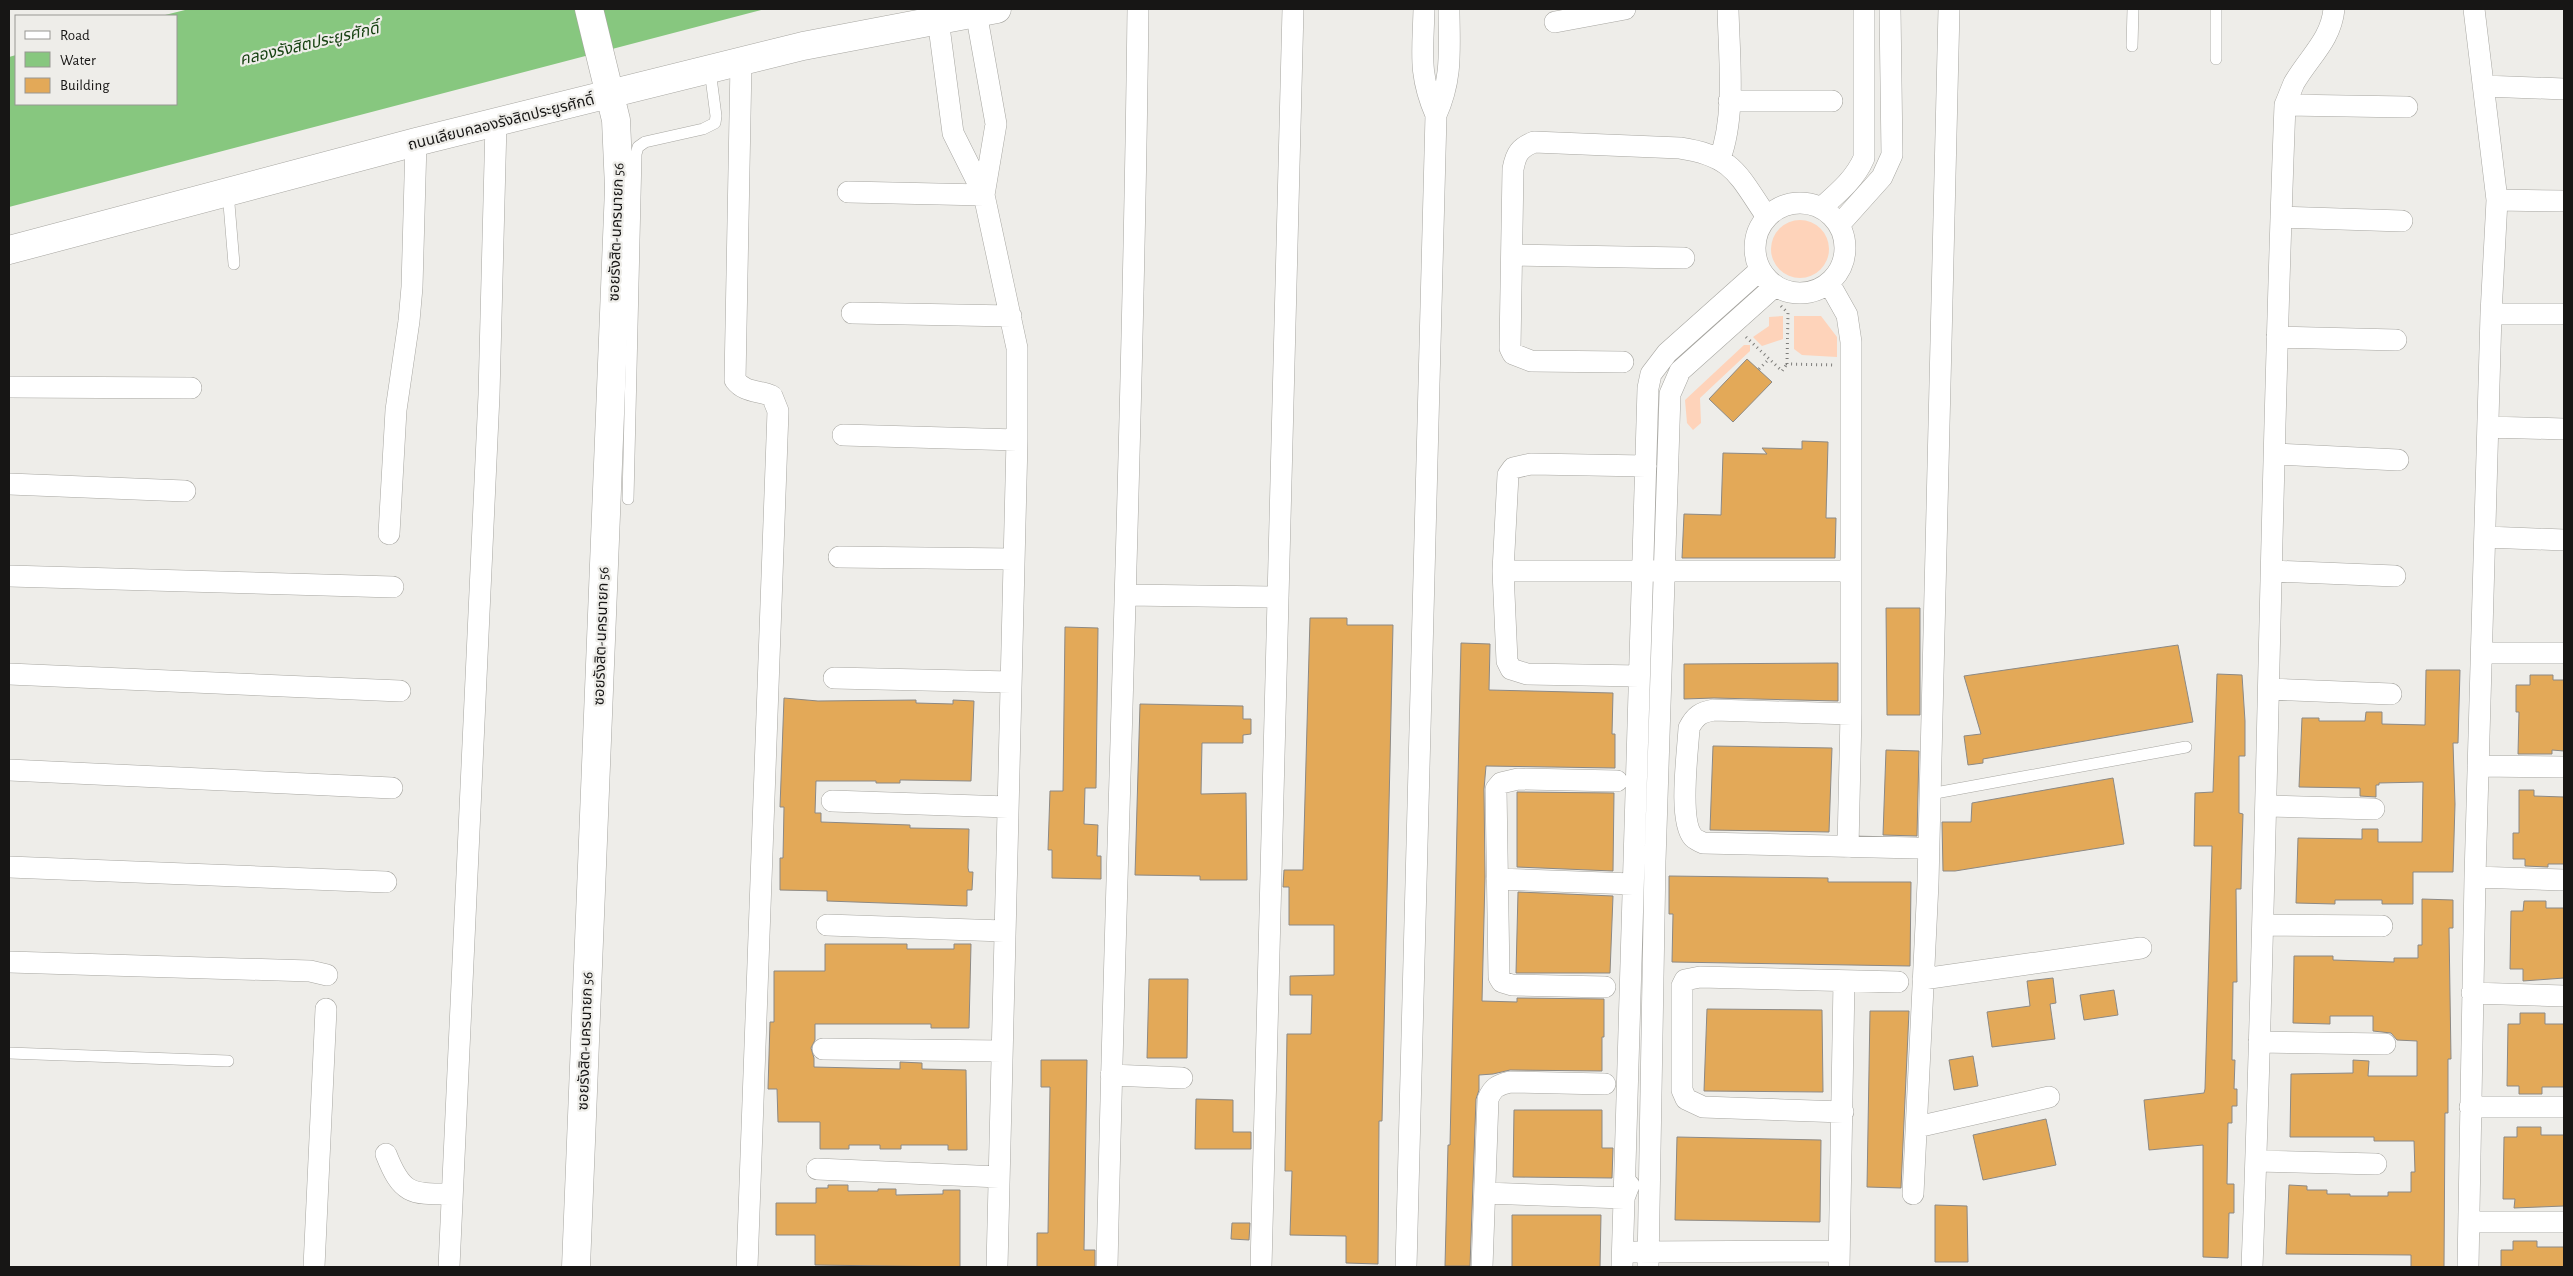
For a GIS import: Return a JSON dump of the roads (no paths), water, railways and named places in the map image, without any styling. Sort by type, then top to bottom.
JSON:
[{"type":"street","name":"ซอยรังสิต-นครนายก 56","points":[[576,1267],[619,188],[619,143],[589,9]]},
{"type":"street","points":[[1107,1267],[1115,890],[1134,300],[1138,9]]},
{"type":"street","points":[[1261,1267],[1293,9]]},
{"type":"street","points":[[1424,9],[1423,76],[1426,91],[1436,115]]},
{"type":"street","points":[[1406,1267],[1436,115],[1446,93],[1449,9]]},
{"type":"street","points":[[1555,22],[1625,9]]},
{"type":"street","points":[[1720,158],[1726,143],[1729,101],[1728,9]]},
{"type":"street","points":[[1822,208],[1849,183],[1859,170],[1864,158],[1864,9]]},
{"type":"street","points":[[1839,225],[1882,177],[1892,155],[1890,9]]},
{"type":"street","points":[[1913,1194],[1930,794],[1950,9]]},
{"type":"street","points":[[2252,1267],[2267,806],[2277,337],[2285,105],[2294,83],[2323,44],[2333,18],[2334,9]]},
{"type":"street","points":[[2468,1267],[2475,876],[2483,652],[2491,314],[2497,200],[2474,9]]},
{"type":"street","name":"ถนนเลียบคลองรังสิตประยูรศักดิ์","points":[[9,250],[228,191],[496,123],[608,90],[710,70],[803,46],[986,10]]},
{"type":"street","points":[[984,195],[996,124],[986,10]]},
{"type":"street","points":[[938,19],[952,132],[984,195],[1017,348],[1012,682],[1004,931],[997,1267]]},
{"type":"street","points":[[741,63],[735,380],[740,387],[749,391],[772,396],[778,411],[747,1267]]},
{"type":"street","points":[[2483,86],[2564,89]]},
{"type":"street","points":[[1729,101],[1832,101]]},
{"type":"street","points":[[2285,105],[2406,107]]},
{"type":"street","points":[[449,1267],[489,395],[496,123]]},
{"type":"street","points":[[389,534],[396,410],[412,287],[416,142]]},
{"type":"street","points":[[1623,362],[1531,362],[1513,354],[1510,348],[1513,169],[1515,155],[1522,147],[1534,142],[1680,148],[1702,151],[1720,158],[1733,169],[1767,217]]},
{"type":"street","points":[[848,192],[984,195]]},
{"type":"street","points":[[2497,200],[2564,201]]},
{"type":"street","points":[[1648,1259],[1669,411],[1674,381],[1689,362],[1772,290],[1793,293],[1812,292],[1828,283],[1839,271],[1845,256],[1845,240],[1839,225],[1822,208],[1807,204],[1793,204],[1779,208],[1767,217],[1760,226],[1754,248],[1760,270],[1772,290]]},
{"type":"street","points":[[2281,217],[2402,221]]},
{"type":"street","points":[[1512,255],[1684,258]]},
{"type":"street","points":[[1760,270],[1668,353],[1651,374],[1647,405],[1641,571],[1622,1259],[1839,1259],[1844,981]]},
{"type":"street","points":[[1828,283],[1847,315],[1851,342],[1851,714],[1848,847]]},
{"type":"street","points":[[852,313],[1010,316]]},
{"type":"street","points":[[2491,314],[2564,314]]},
{"type":"street","points":[[2277,337],[2396,340]]},
{"type":"street","points":[[9,387],[191,388]]},
{"type":"street","points":[[2488,427],[2564,428]]},
{"type":"street","points":[[843,435],[1017,440]]},
{"type":"street","points":[[2276,454],[2398,460]]},
{"type":"street","points":[[1639,676],[1527,674],[1510,669],[1507,661],[1503,571],[1508,475],[1513,468],[1532,464],[1646,466]]},
{"type":"street","points":[[9,484],[185,490]]},
{"type":"street","points":[[2486,537],[2564,540]]},
{"type":"street","points":[[839,557],[1013,559]]},
{"type":"street","points":[[1503,571],[1850,571]]},
{"type":"street","points":[[2272,571],[2395,576]]},
{"type":"street","points":[[9,576],[393,586]]},
{"type":"street","points":[[1126,595],[1278,597]]},
{"type":"street","points":[[2483,652],[2564,654]]},
{"type":"street","points":[[9,674],[400,691]]},
{"type":"street","points":[[834,678],[1012,682]]},
{"type":"street","points":[[2270,690],[2391,694]]},
{"type":"street","points":[[1851,714],[1714,710],[1694,717],[1689,728],[1687,826],[1693,838],[1703,843],[1916,848]]},
{"type":"street","points":[[2478,766],[2564,767]]},
{"type":"street","points":[[9,770],[392,788]]},
{"type":"street","points":[[1605,987],[1502,982],[1499,978],[1496,789],[1501,783],[1518,779],[1617,781]]},
{"type":"street","points":[[832,801],[1008,807]]},
{"type":"street","points":[[2267,806],[2374,809]]},
{"type":"street","points":[[9,866],[386,882]]},
{"type":"street","points":[[2475,876],[2564,880]]},
{"type":"street","points":[[1497,879],[1633,884]]},
{"type":"street","points":[[827,925],[1004,931]]},
{"type":"street","points":[[2263,925],[2382,926]]},
{"type":"street","points":[[1923,979],[2141,948]]},
{"type":"street","points":[[9,962],[310,971],[327,974]]},
{"type":"street","points":[[1843,1112],[1703,1107],[1686,1099],[1682,1090],[1682,986],[1685,980],[1700,977],[1898,982]]},
{"type":"street","points":[[2472,993],[2564,996]]},
{"type":"street","points":[[314,1267],[326,1008]]},
{"type":"street","points":[[2259,1042],[2385,1044]]},
{"type":"street","points":[[823,1049],[1002,1051]]},
{"type":"street","points":[[1111,1076],[1182,1078]]},
{"type":"street","points":[[1482,1267],[1488,1099],[1491,1090],[1498,1085],[1510,1082],[1605,1084]]},
{"type":"street","points":[[1917,1127],[2049,1097]]},
{"type":"street","points":[[2470,1106],[2564,1107]]},
{"type":"street","points":[[1624,1198],[1650,1140]]},
{"type":"street","points":[[386,1154],[396,1179],[405,1186],[419,1194],[452,1194]]},
{"type":"street","points":[[2256,1161],[2376,1164]]},
{"type":"street","points":[[817,1169],[999,1177]]},
{"type":"street","points":[[1485,1193],[1624,1198]]},
{"type":"street","points":[[2469,1222],[2564,1222]]},
{"type":"lane","points":[[2132,46],[2133,9]]},
{"type":"lane","points":[[2216,9],[2216,59]]},
{"type":"lane","points":[[628,499],[636,154],[638,147],[645,142],[704,128],[715,123],[716,116],[710,70]]},
{"type":"lane","points":[[228,191],[234,264]]},
{"type":"lane","points":[[1930,794],[2186,747]]},
{"type":"lane","points":[[9,1053],[228,1061]]},
{"type":"water","name":"คลองรังสิตประยูรศักดิ์","points":[[189,9],[765,9],[9,207],[9,57],[15,55],[15,105],[178,105],[178,15],[165,15]]}]
